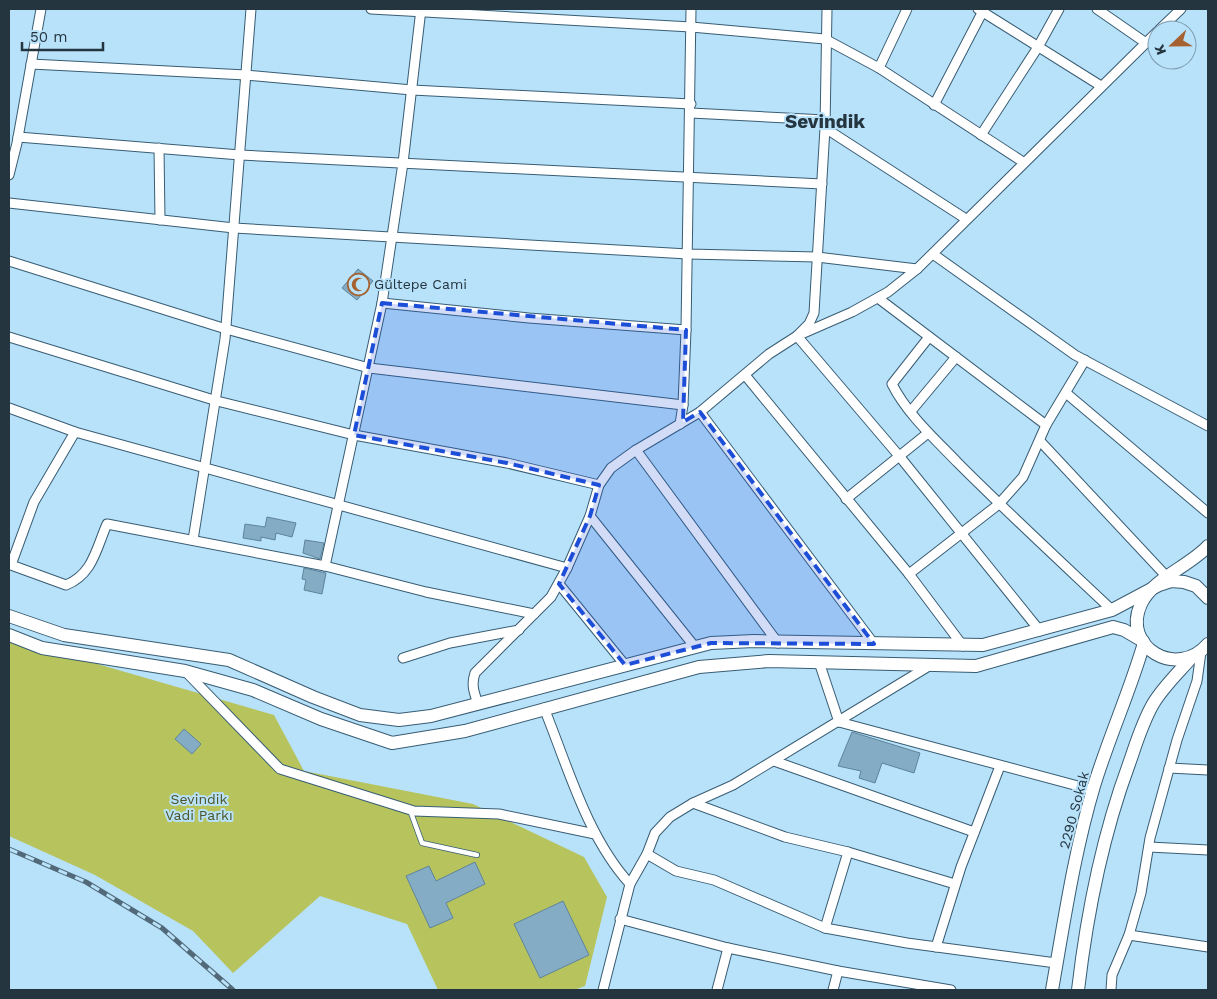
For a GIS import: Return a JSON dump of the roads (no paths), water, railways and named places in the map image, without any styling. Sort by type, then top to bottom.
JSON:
[{"type":"main road","points":[[1203,651],[1176,660],[1163,658],[1151,651],[1144,642],[1138,628],[1138,615],[1141,603],[1154,589],[1208,546]]},
{"type":"main road","points":[[9,616],[64,634],[230,660],[312,697],[360,715],[399,720],[432,716],[711,644],[983,645],[1112,610],[1171,582],[1184,582],[1196,586],[1208,598]]},
{"type":"main road","points":[[9,634],[35,646],[60,652],[185,671],[253,690],[321,719],[392,743],[465,731],[699,667],[769,661],[976,666],[1113,627],[1124,630],[1144,642]]},
{"type":"main road","name":"2290 Sokak","points":[[1052,990],[1082,831],[1093,790],[1144,642]]},
{"type":"main road","points":[[1078,990],[1086,926],[1102,856],[1122,783],[1145,720],[1155,702],[1203,651]]},
{"type":"street","points":[[9,175],[42,9]]},
{"type":"street","points":[[193,540],[217,400],[226,329],[251,9]]},
{"type":"street","points":[[371,9],[420,10],[691,26],[825,40],[880,68],[1023,162]]},
{"type":"street","points":[[680,424],[683,405],[686,330],[690,178],[691,9]]},
{"type":"street","points":[[797,336],[808,324],[814,313],[825,124],[827,9]]},
{"type":"street","points":[[880,68],[907,9]]},
{"type":"street","points":[[981,135],[1038,47],[1059,9]]},
{"type":"street","points":[[478,704],[472,681],[476,673],[551,596],[559,584],[568,568],[590,516],[598,485],[611,468],[636,450],[700,412],[768,354],[797,336],[852,312],[878,298],[917,269],[966,218],[1146,43],[1097,9]]},
{"type":"street","points":[[1170,20],[1181,9]]},
{"type":"street","points":[[325,566],[382,303],[412,90],[420,10]]},
{"type":"street","points":[[934,105],[981,10],[1101,86]]},
{"type":"street","points":[[31,64],[246,75],[412,90],[690,108],[825,124],[966,218]]},
{"type":"street","points":[[15,141],[159,148],[240,155],[822,184]]},
{"type":"street","points":[[159,148],[160,220]]},
{"type":"street","points":[[9,203],[234,228],[688,254],[817,256],[917,269]]},
{"type":"street","points":[[933,254],[1085,360],[1208,426]]},
{"type":"street","points":[[9,261],[226,329],[369,368],[683,405]]},
{"type":"street","points":[[878,298],[1046,425]]},
{"type":"street","points":[[382,303],[529,318],[686,330]]},
{"type":"street","points":[[797,336],[900,457],[1040,631]]},
{"type":"street","points":[[9,337],[217,400],[354,435],[507,463],[598,485]]},
{"type":"street","points":[[929,337],[892,384],[928,432],[999,504],[1112,610]]},
{"type":"street","points":[[911,411],[956,357]]},
{"type":"street","points":[[909,574],[999,504],[1024,477],[1046,425],[1085,360]]},
{"type":"street","points":[[745,375],[909,574],[963,646]]},
{"type":"street","points":[[1066,393],[1208,513]]},
{"type":"street","points":[[9,408],[75,432],[568,568]]},
{"type":"street","points":[[700,412],[874,644]]},
{"type":"street","points":[[75,432],[34,502],[11,565],[66,585],[79,580],[87,572],[107,524],[325,566],[426,592],[534,614]]},
{"type":"street","points":[[846,499],[900,457],[928,432]]},
{"type":"street","points":[[1040,442],[1168,577]]},
{"type":"street","points":[[636,450],[778,643]]},
{"type":"street","points":[[590,516],[695,648]]},
{"type":"street","points":[[559,584],[625,665]]},
{"type":"street","points":[[403,658],[450,643],[519,630]]},
{"type":"street","points":[[1111,990],[1112,975],[1129,935],[1141,892],[1149,847],[1169,768],[1197,681],[1203,651]]},
{"type":"street","points":[[819,662],[839,722]]},
{"type":"street","points":[[603,990],[630,884],[647,854],[655,833],[670,816],[693,802],[733,785],[929,666]]},
{"type":"street","points":[[185,671],[280,769],[410,810],[499,814],[595,834]]},
{"type":"street","points":[[544,708],[595,834],[612,865],[630,884]]},
{"type":"street","points":[[839,722],[1093,790]]},
{"type":"street","points":[[774,761],[974,832]]},
{"type":"street","points":[[936,947],[955,884],[1000,766]]},
{"type":"street","points":[[1169,768],[1208,770]]},
{"type":"street","points":[[693,802],[785,837],[848,852],[955,884]]},
{"type":"street","points":[[1149,847],[1208,850]]},
{"type":"street","points":[[825,928],[848,852]]},
{"type":"street","points":[[647,854],[676,870],[714,880],[825,928],[936,947],[1056,964]]},
{"type":"street","points":[[620,919],[728,948],[838,971],[941,990],[951,990]]},
{"type":"street","points":[[1129,935],[1208,947]]},
{"type":"street","points":[[717,990],[728,948]]},
{"type":"street","points":[[833,990],[838,971]]},
{"type":"lane","points":[[410,810],[422,842],[477,855]]},
{"type":"railway","points":[[9,849],[86,882],[162,928],[233,990]]},
{"type":"place","name":"Gültepe Cami","points":[[358,284]]},
{"type":"district","name":"Sevindik","points":[[825,121]]},
{"type":"park label","name":"Sevindik Vadi Parkı","points":[[199,808]]}]
